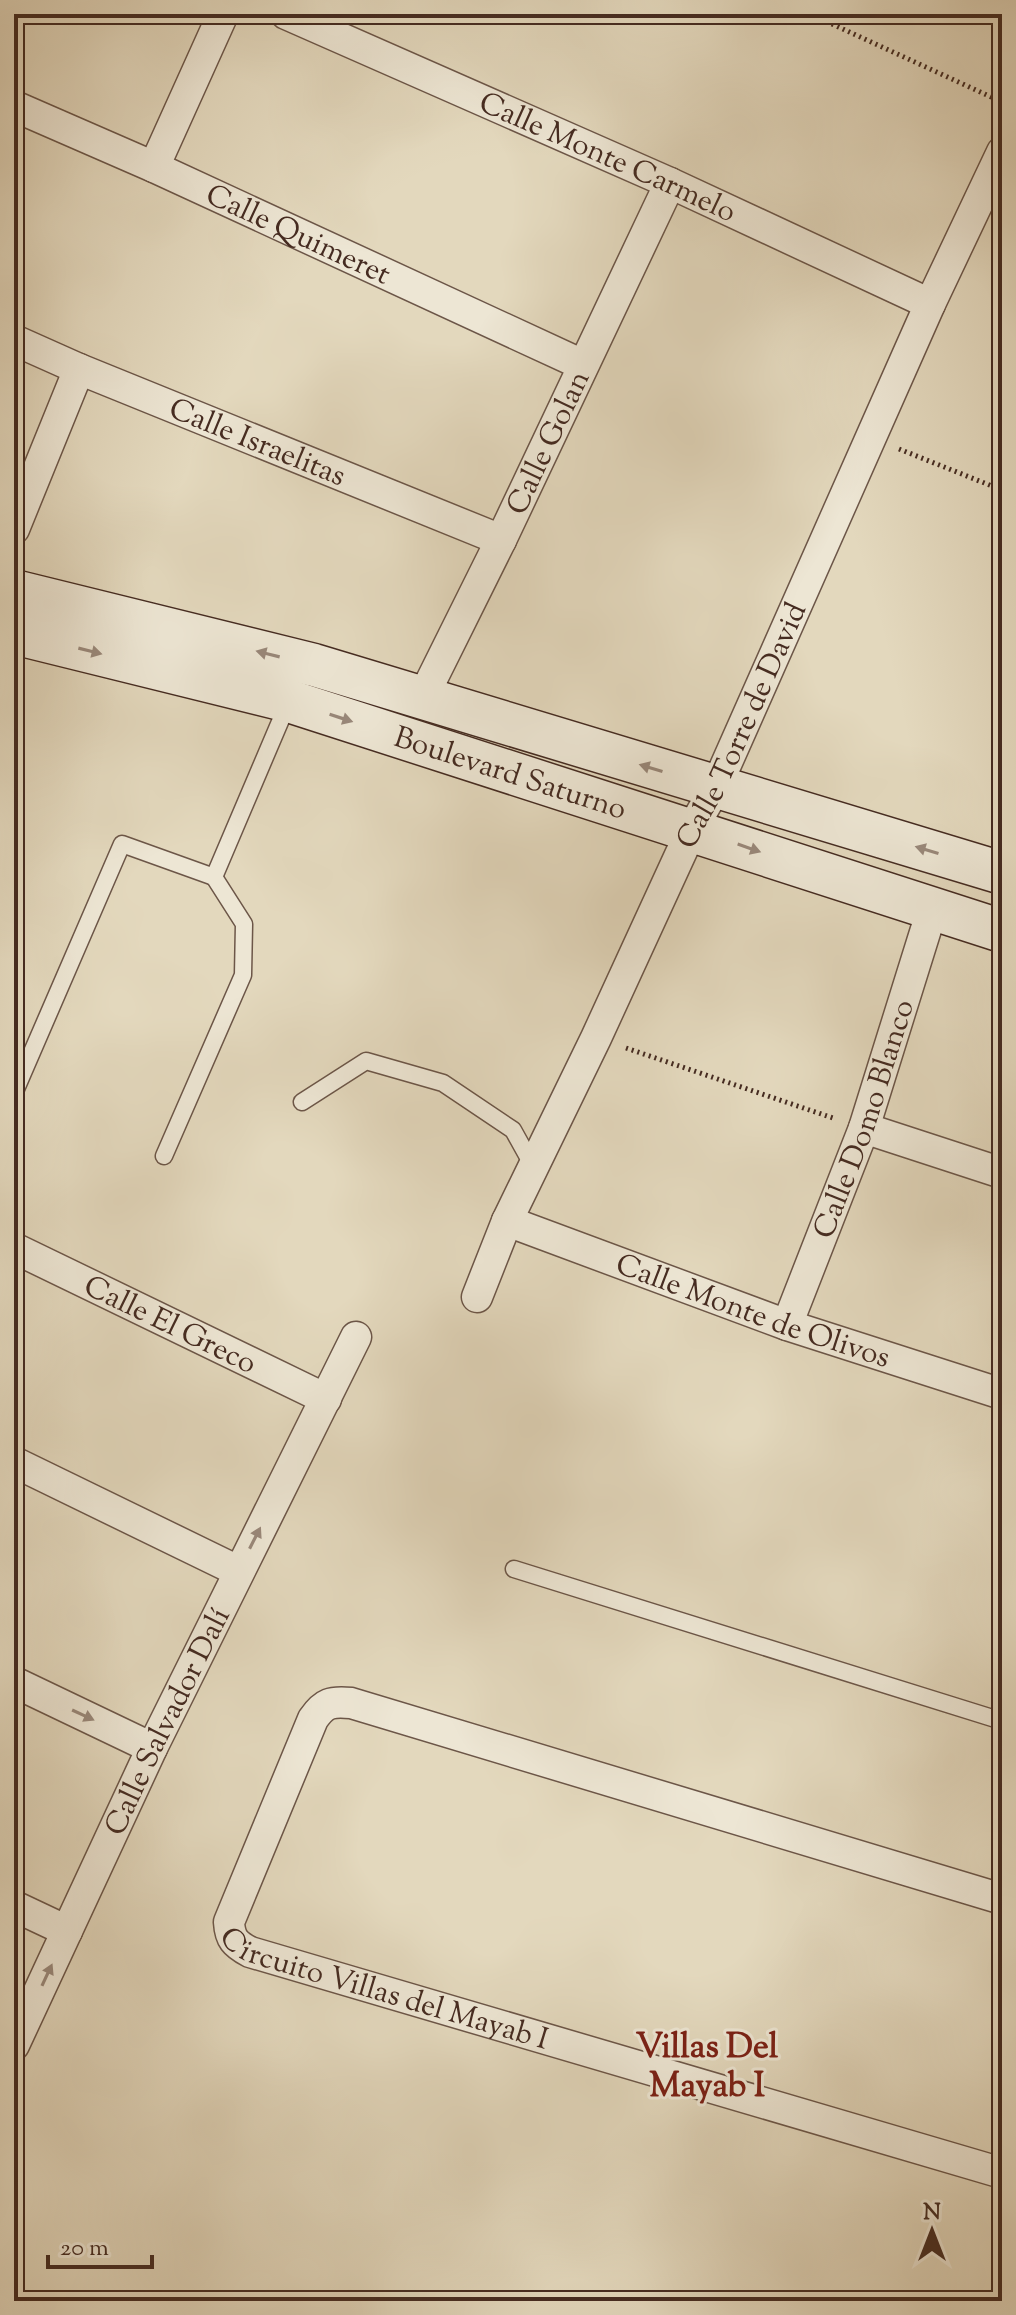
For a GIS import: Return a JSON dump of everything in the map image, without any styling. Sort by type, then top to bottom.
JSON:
[{"type":"street","points":[[154,167],[223,14]]},
{"type":"street","name":"Calle Monte Carmelo","points":[[286,14],[670,183],[930,304]]},
{"type":"street","name":"Calle Quimeret","points":[[14,106],[154,167],[583,365]]},
{"type":"street","name":"Calle Torre de David","points":[[477,1297],[507,1221],[692,829],[716,787],[930,304],[1002,152]]},
{"type":"street","name":"Calle Golan","points":[[422,699],[670,183]]},
{"type":"street","name":"Calle Israelitas","points":[[14,340],[501,540]]},
{"type":"street","points":[[14,529],[79,369]]},
{"type":"street","name":"Boulevard Saturno","points":[[14,591],[314,665],[1001,871]]},
{"type":"street","name":"Boulevard Saturno","points":[[14,633],[289,701],[1002,931]]},
{"type":"street","name":"Calle Domo Blanco","points":[[787,1325],[864,1128],[932,910]]},
{"type":"street","points":[[864,1128],[1002,1173]]},
{"type":"street","name":"Calle Monte de Olivos","points":[[507,1221],[787,1325],[1002,1394]]},
{"type":"street","name":"Calle El Greco","points":[[14,1248],[326,1399]]},
{"type":"street","name":"Calle Salvador Dalí","points":[[14,2045],[152,1748],[356,1337]]},
{"type":"street","points":[[14,1462],[238,1571]]},
{"type":"street","points":[[14,1682],[152,1748]]},
{"type":"street","name":"Circuito Villas del Mayab I","points":[[1002,1899],[336,1701],[324,1705],[313,1719],[229,1922],[230,1934],[236,1944],[250,1952],[1002,2173]]},
{"type":"street","points":[[14,1906],[67,1931]]},
{"type":"lane","points":[[214,877],[289,701]]},
{"type":"lane","points":[[16,1089],[122,844],[214,877],[244,924],[243,975],[164,1156]]},
{"type":"lane","points":[[302,1102],[366,1061],[443,1083],[513,1130],[533,1166]]},
{"type":"lane","points":[[514,1569],[1002,1721]]},
{"type":"path","points":[[810,14],[1002,102]]},
{"type":"path","points":[[870,438],[1002,490]]},
{"type":"path","points":[[596,1038],[864,1128]]},
{"type":"district","name":"Villas Del Mayab I","points":[[707,2064]]}]
